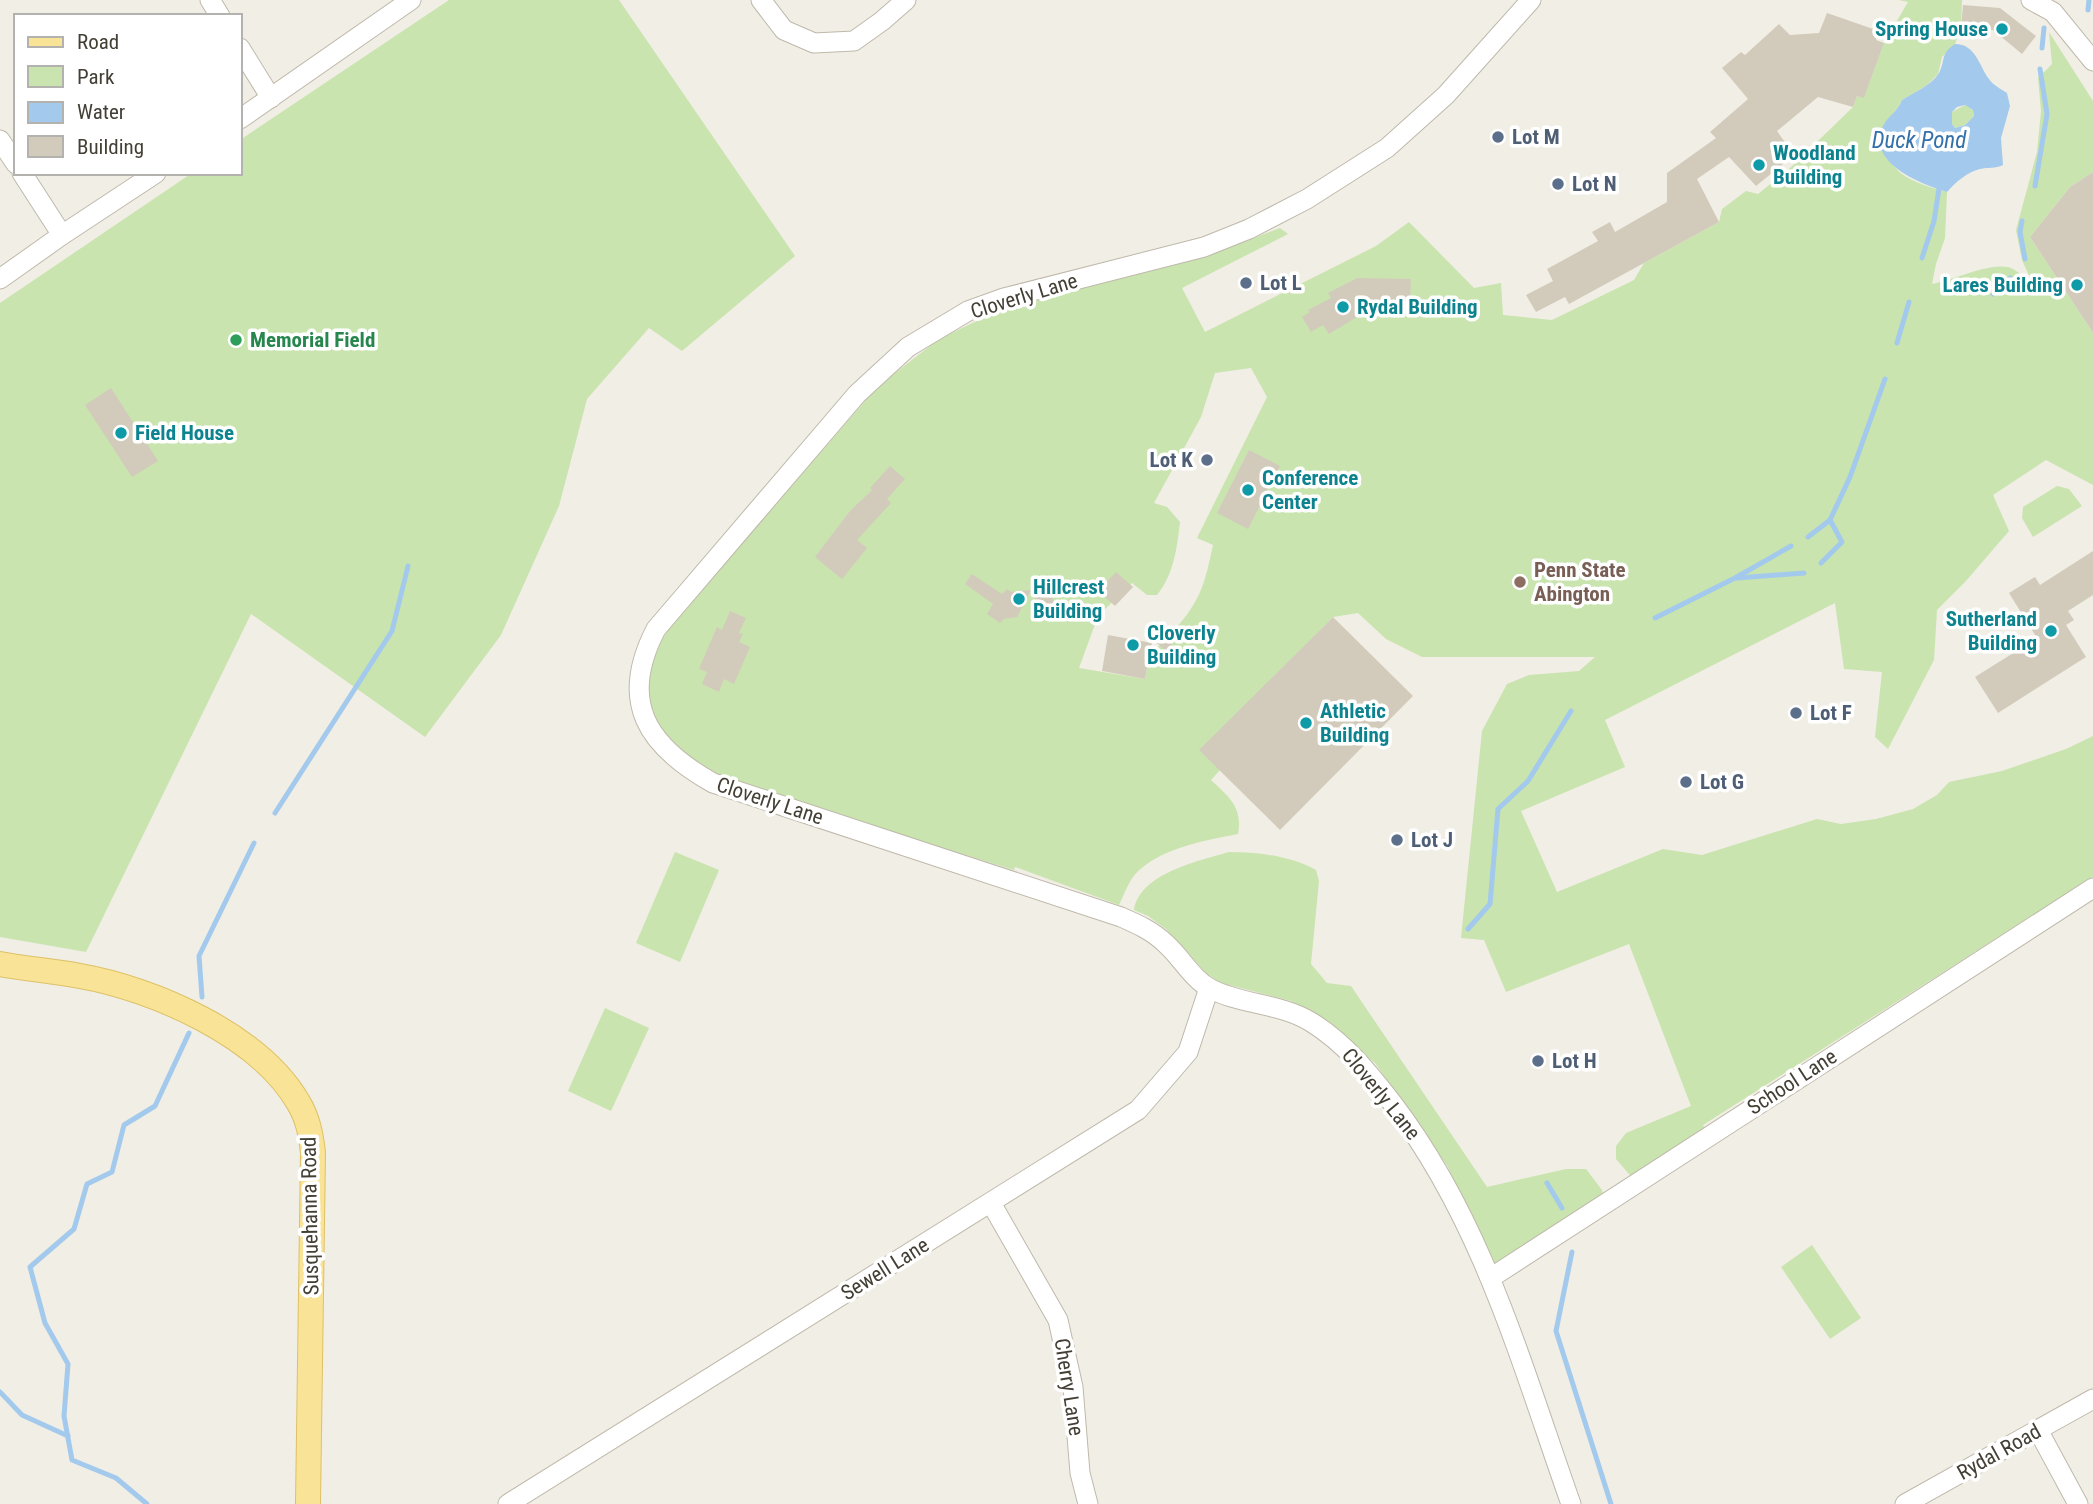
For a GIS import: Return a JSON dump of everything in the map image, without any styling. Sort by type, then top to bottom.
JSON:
[{"type":"main road","name":"Susquehanna Road","points":[[0,964],[80,975],[154,998],[224,1031],[271,1066],[299,1104],[310,1129],[314,1167],[307,1504]]},
{"type":"street","points":[[242,118],[411,0]]},
{"type":"street","points":[[761,0],[784,30],[814,43],[854,41],[881,22],[905,0]]},
{"type":"street","name":"Cloverly Lane","points":[[1531,0],[1446,95],[1387,148],[1307,199],[1249,229],[1204,247],[1004,298],[968,310],[908,347],[858,394],[656,629],[646,649],[640,671],[639,689],[651,732],[669,754],[713,783],[742,795],[1121,917],[1145,928],[1166,943],[1209,988],[1231,997],[1284,1009],[1309,1021],[1334,1038],[1362,1064],[1414,1130],[1442,1174],[1492,1277],[1570,1504]]},
{"type":"street","points":[[2031,0],[2053,6],[2093,61]]},
{"type":"street","points":[[242,51],[271,98]]},
{"type":"street","points":[[0,140],[14,161]]},
{"type":"street","points":[[23,175],[62,235]]},
{"type":"street","points":[[0,279],[153,175]]},
{"type":"street","name":"School Lane","points":[[1492,1277],[2093,888]]},
{"type":"street","name":"Sewell Lane","points":[[509,1504],[1138,1110],[1188,1052],[1209,988]]},
{"type":"street","name":"Cherry Lane","points":[[991,1203],[1058,1320],[1073,1387],[1080,1474],[1088,1504]]},
{"type":"street","name":"Rydal Road","points":[[1905,1504],[2093,1399]]},
{"type":"street","points":[[2038,1430],[2078,1504]]},
{"type":"green space","name":"Memorial Field","points":[[449,0],[619,0],[795,256],[682,351],[649,328],[587,399],[559,506],[501,635],[425,737],[251,614],[86,952],[0,937],[0,303],[189,175],[242,175],[242,139]]},
{"type":"green space","points":[[1899,0],[1962,0],[1961,28],[1955,44],[1942,57],[1938,74],[1926,86],[1902,100],[1882,131],[1884,149],[1898,170],[1918,183],[1947,192],[1945,238],[1932,284],[2000,266],[2016,271],[2034,287],[2022,260],[2016,230],[2037,152],[2041,111],[2038,78],[2052,64],[2049,32],[2093,101],[2093,172],[2070,187],[2030,237],[2093,333],[2093,485],[2046,460],[1993,495],[2009,531],[1937,610],[1934,660],[1888,749],[1875,737],[1882,672],[1844,669],[1835,603],[1605,720],[1625,767],[1521,811],[1557,892],[1663,849],[1702,855],[1817,819],[1841,824],[1876,819],[1913,809],[1937,795],[1949,782],[2002,771],[2066,749],[2093,736],[2093,877],[1703,1125],[1706,1133],[1635,1181],[1616,1159],[1616,1146],[1626,1133],[1691,1106],[1629,944],[1506,992],[1484,940],[1461,938],[1482,731],[1507,684],[1529,675],[1579,671],[1595,657],[1422,657],[1386,639],[1358,613],[1333,617],[1200,750],[1220,770],[1211,780],[1233,803],[1238,817],[1238,834],[1180,848],[1151,861],[1131,880],[1119,905],[1015,867],[1014,870],[738,784],[707,771],[688,759],[662,729],[651,704],[648,679],[658,646],[669,628],[877,387],[939,339],[1006,307],[1208,255],[1280,228],[1288,234],[1182,288],[1205,332],[1376,246],[1409,222],[1474,288],[1501,283],[1503,315],[1552,320],[1634,280],[1644,263],[1719,222],[1722,209],[1746,191],[1758,194],[1789,169],[1853,107],[1857,96],[1864,97],[1884,43],[1908,2]],"holes":[[[1251,368],[1267,397],[1197,538],[1213,545],[1202,588],[1178,626],[1180,640],[1169,639],[1151,651],[1145,679],[1079,668],[1098,616],[1132,583],[1147,595],[1157,595],[1171,570],[1180,522],[1167,507],[1154,503],[1201,417],[1215,373]]]},
{"type":"green space","points":[[1965,105],[1973,110],[1974,116],[1965,125],[1955,128],[1952,124],[1952,112]]},
{"type":"green space","points":[[2057,486],[2069,489],[2082,506],[2033,537],[2022,518],[2023,507]]},
{"type":"green space","points":[[675,852],[719,870],[680,962],[636,943]]},
{"type":"green space","points":[[1229,852],[1274,856],[1296,861],[1316,870],[1319,881],[1311,964],[1327,983],[1351,986],[1487,1187],[1566,1169],[1586,1169],[1602,1190],[1604,1200],[1493,1270],[1448,1167],[1375,1063],[1328,1024],[1291,1001],[1221,983],[1206,973],[1166,929],[1134,910],[1139,897],[1159,878],[1173,870]]},
{"type":"green space","points":[[605,1008],[649,1028],[611,1111],[568,1091]]},
{"type":"green space","points":[[1812,1245],[1861,1318],[1830,1339],[1781,1267]]},
{"type":"water","name":"Duck Pond","points":[[1955,44],[1968,48],[1991,81],[2007,93],[2010,106],[2001,138],[2003,165],[1971,172],[1947,192],[1924,184],[1899,170],[1882,151],[1880,139],[1883,126],[1902,100],[1936,77],[1950,48]],"holes":[[[1965,105],[1973,110],[1974,116],[1965,125],[1955,128],[1952,124],[1952,112]]]},
{"type":"building","name":"Spring House","points":[[1963,5],[2000,8],[2036,36],[2022,54],[1993,30],[1961,28]]},
{"type":"building","name":"Woodland Building","points":[[1827,13],[1879,31],[1876,40],[1884,43],[1864,98],[1857,96],[1853,107],[1818,97],[1777,131],[1794,155],[1756,186],[1729,157],[1697,179],[1719,222],[1569,304],[1565,297],[1536,312],[1526,295],[1553,281],[1547,269],[1598,241],[1592,232],[1610,222],[1615,232],[1667,202],[1667,173],[1716,138],[1710,132],[1748,99],[1722,68],[1741,52],[1745,55],[1779,24],[1790,35],[1819,33]]},
{"type":"building","name":"Lares Building","points":[[2093,172],[2093,333],[2030,237],[2070,187]]},
{"type":"building","name":"Rydal Building","points":[[1357,278],[1411,279],[1410,301],[1385,300],[1329,334],[1323,325],[1311,332],[1302,317],[1310,312],[1308,310],[1331,298],[1328,293]]},
{"type":"building","name":"Field House","points":[[111,388],[158,461],[132,477],[85,405]]},
{"type":"building","name":"Conference Center","points":[[1249,450],[1280,466],[1248,529],[1217,513]]},
{"type":"building","points":[[890,466],[905,479],[887,499],[891,503],[857,540],[867,548],[842,579],[815,557],[850,511],[872,490],[870,488]]},
{"type":"building","name":"Sutherland Building","points":[[2093,551],[2093,595],[2068,611],[2074,620],[2066,625],[2086,657],[1998,713],[1975,677],[2037,638],[2009,593],[2035,577],[2040,585]]},
{"type":"building","points":[[1116,572],[1133,587],[1115,606],[1098,591]]},
{"type":"building","name":"Hillcrest Building","points":[[972,574],[1002,594],[1007,589],[1012,592],[1031,590],[1017,617],[1004,619],[1000,623],[987,614],[993,604],[965,584]]},
{"type":"building","points":[[1049,587],[1057,613],[1038,617],[1033,589]]},
{"type":"building","points":[[730,611],[746,618],[739,633],[743,634],[739,642],[750,647],[734,684],[724,679],[719,692],[702,684],[707,672],[699,669],[717,627],[722,630]]},
{"type":"building","name":"Athletic Building","points":[[1333,617],[1413,696],[1280,830],[1199,750]]},
{"type":"building","points":[[1158,623],[1181,659],[1178,661],[1144,632]]},
{"type":"building","name":"Cloverly Building","points":[[1108,635],[1152,643],[1145,679],[1102,671]]},
{"type":"waterway","points":[[2088,10],[2089,0]]},
{"type":"waterway","points":[[2042,48],[2044,28]]},
{"type":"waterway","points":[[2035,186],[2047,114],[2040,69]]},
{"type":"waterway","points":[[1922,258],[1934,221],[1939,189]]},
{"type":"waterway","points":[[2022,221],[2020,232],[2025,259]]},
{"type":"waterway","points":[[1993,294],[2010,278]]},
{"type":"waterway","points":[[1897,343],[1909,302]]},
{"type":"waterway","points":[[1808,537],[1830,520],[1850,477],[1885,379]]},
{"type":"waterway","points":[[1821,563],[1842,542],[1830,520]]},
{"type":"waterway","points":[[1655,618],[1791,546]]},
{"type":"waterway","points":[[275,813],[392,631],[408,566]]},
{"type":"waterway","points":[[1737,578],[1804,573]]},
{"type":"waterway","points":[[1468,929],[1490,904],[1498,809],[1528,781],[1571,711]]},
{"type":"waterway","points":[[202,997],[199,956],[254,843]]},
{"type":"waterway","points":[[147,1504],[116,1478],[72,1460],[64,1416],[68,1364],[45,1323],[30,1267],[74,1229],[87,1184],[112,1172],[124,1125],[155,1106],[189,1033]]},
{"type":"waterway","points":[[1547,1183],[1562,1208]]},
{"type":"waterway","points":[[1572,1252],[1556,1331],[1611,1504]]},
{"type":"waterway","points":[[0,1392],[22,1415],[68,1436]]},
{"type":"place","name":"Spring House","points":[[2002,29]]},
{"type":"place","name":"Lot M","points":[[1498,137]]},
{"type":"place","name":"Woodland Building","points":[[1759,165]]},
{"type":"place","name":"Lot N","points":[[1558,184]]},
{"type":"place","name":"Lot L","points":[[1246,283]]},
{"type":"place","name":"Lares Building","points":[[2077,285]]},
{"type":"place","name":"Rydal Building","points":[[1343,307]]},
{"type":"place","name":"Memorial Field","points":[[236,340]]},
{"type":"place","name":"Field House","points":[[121,433]]},
{"type":"place","name":"Lot K","points":[[1207,460]]},
{"type":"place","name":"Conference Center","points":[[1248,490]]},
{"type":"place","name":"Penn State Abington","points":[[1520,582]]},
{"type":"place","name":"Hillcrest Building","points":[[1019,599]]},
{"type":"place","name":"Sutherland Building","points":[[2051,631]]},
{"type":"place","name":"Cloverly Building","points":[[1133,645]]},
{"type":"place","name":"Lot F","points":[[1796,713]]},
{"type":"place","name":"Athletic Building","points":[[1306,723]]},
{"type":"place","name":"Lot G","points":[[1686,782]]},
{"type":"place","name":"Lot J","points":[[1397,840]]},
{"type":"place","name":"Lot H","points":[[1538,1061]]}]
